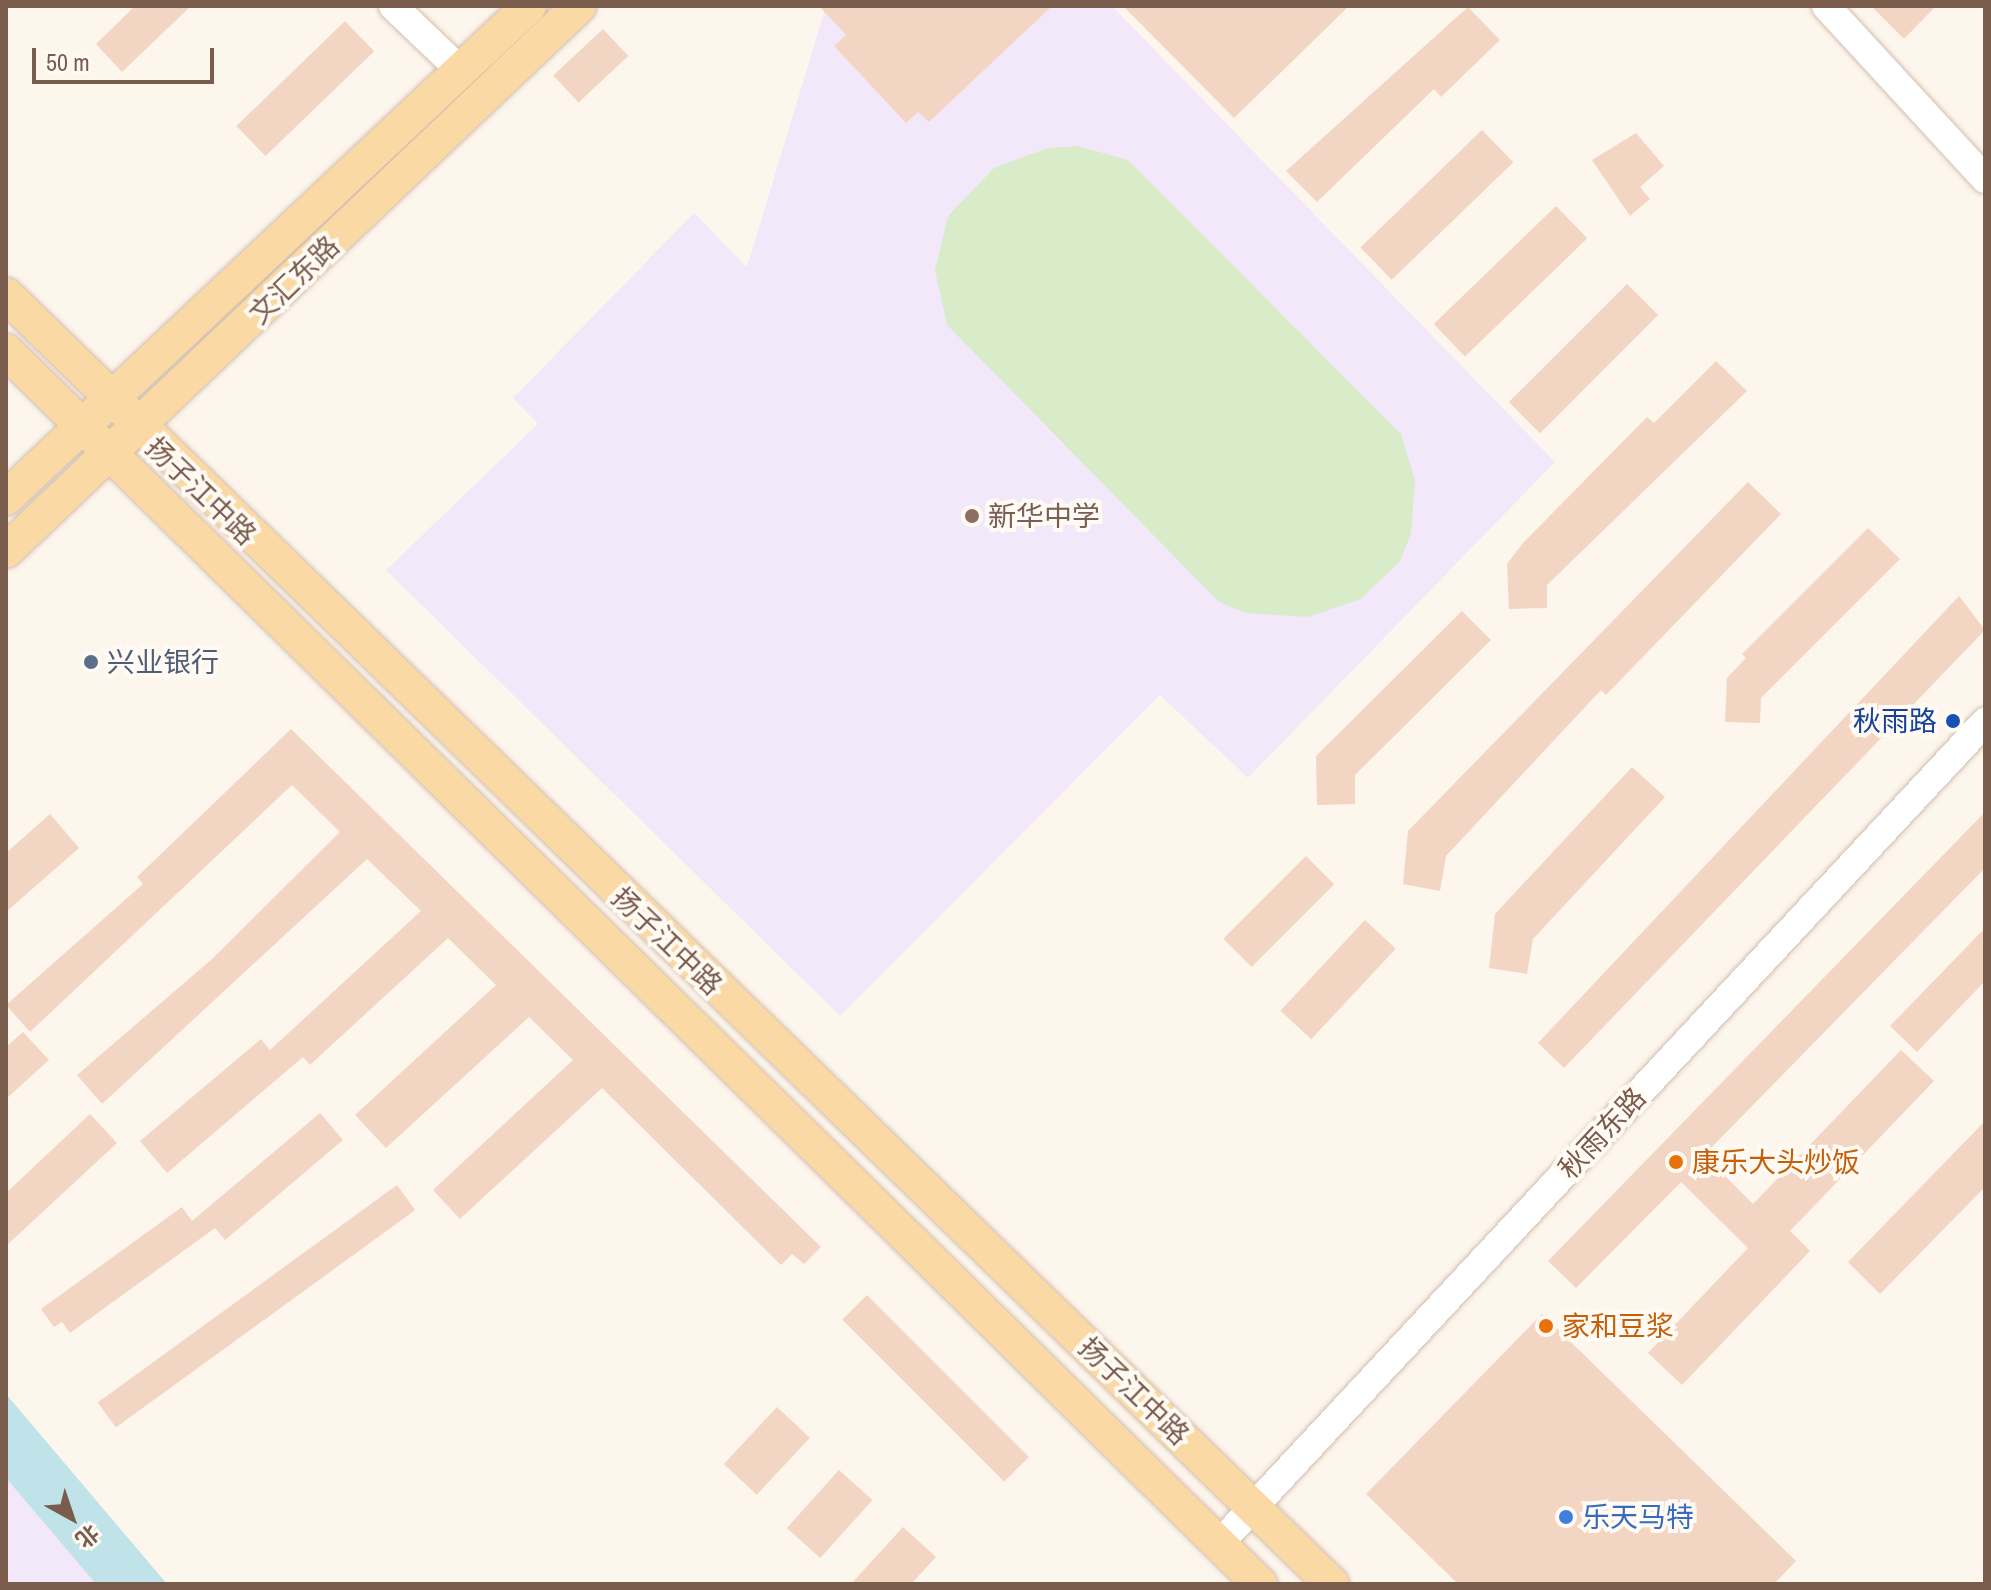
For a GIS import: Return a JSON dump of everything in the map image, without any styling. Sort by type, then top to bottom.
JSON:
[{"type":"main road","name":"文汇东路","points":[[6,498],[529,6]]},
{"type":"main road","name":"文汇东路","points":[[6,551],[579,6]]},
{"type":"main road","name":"扬子江中路","points":[[6,295],[109,403],[1332,1584]]},
{"type":"main road","name":"扬子江中路","points":[[6,351],[108,456],[1260,1584]]},
{"type":"street","points":[[393,6],[462,72]]},
{"type":"street","points":[[1826,6],[1985,179]]},
{"type":"street","name":"秋雨东路","points":[[1219,1544],[1985,722]]},
{"type":"shaded area","name":"新华中学","points":[[826,6],[1112,6],[1555,462],[1248,778],[1160,695],[840,1016],[386,570],[538,424],[513,398],[694,213],[747,267]]},
{"type":"shaded area","points":[[6,1478],[96,1584],[6,1584]]},
{"type":"green space","points":[[1078,146],[1128,160],[1401,434],[1415,480],[1411,534],[1400,561],[1361,599],[1308,617],[1246,613],[1219,602],[947,325],[935,270],[948,216],[994,168],[1048,148]]},
{"type":"water","points":[[6,1394],[167,1584],[96,1584],[6,1478]]},
{"type":"building","points":[[135,6],[191,6],[122,72],[96,44]]},
{"type":"building","points":[[819,6],[1052,6],[929,122],[918,112],[906,123],[834,46],[846,35]]},
{"type":"building","points":[[1123,6],[1349,6],[1234,118]]},
{"type":"building","points":[[1871,6],[1936,6],[1904,39]]},
{"type":"building","points":[[1468,7],[1500,40],[1441,97],[1434,89],[1317,202],[1286,171]]},
{"type":"building","points":[[345,21],[374,51],[266,156],[236,126]]},
{"type":"building","points":[[603,29],[628,56],[579,102],[553,75]]},
{"type":"building","points":[[1482,130],[1513,162],[1392,280],[1360,247]]},
{"type":"building","points":[[1636,133],[1664,166],[1640,187],[1650,199],[1630,216],[1592,160]]},
{"type":"building","points":[[1556,206],[1587,238],[1465,356],[1434,324]]},
{"type":"building","points":[[1627,284],[1658,315],[1540,433],[1509,402]]},
{"type":"building","points":[[1716,361],[1747,391],[1547,585],[1547,608],[1509,609],[1507,564],[1523,543],[1647,417],[1654,423]]},
{"type":"building","points":[[1748,482],[1781,514],[1606,695],[1601,690],[1446,856],[1440,891],[1403,884],[1408,831]]},
{"type":"building","points":[[1868,528],[1900,559],[1761,698],[1760,723],[1725,722],[1727,678],[1746,658],[1742,654]]},
{"type":"building","points":[[1959,596],[1985,630],[1564,1068],[1538,1043]]},
{"type":"building","points":[[1462,611],[1491,640],[1355,775],[1355,804],[1317,805],[1316,756]]},
{"type":"building","points":[[291,729],[821,1247],[804,1264],[792,1254],[781,1265],[602,1088],[460,1219],[433,1190],[573,1060],[529,1017],[386,1148],[355,1115],[496,985],[448,938],[310,1065],[303,1057],[167,1173],[140,1141],[261,1039],[270,1050],[421,911],[367,859],[102,1104],[77,1075],[211,960],[340,832],[292,785],[30,1032],[6,1005],[143,884],[137,877]]},
{"type":"building","points":[[1632,767],[1665,797],[1533,939],[1527,974],[1489,968],[1495,914]]},
{"type":"building","points":[[1985,812],[1985,868],[1704,1155],[1753,1204],[1901,1050],[1934,1081],[1790,1231],[1810,1251],[1682,1385],[1648,1353],[1748,1248],[1681,1182],[1576,1288],[1548,1261]]},
{"type":"building","points":[[50,814],[79,848],[6,912],[6,853]]},
{"type":"building","points":[[1306,856],[1334,884],[1252,967],[1223,939]]},
{"type":"building","points":[[1365,920],[1396,949],[1311,1039],[1280,1011]]},
{"type":"building","points":[[1985,928],[1985,981],[1917,1052],[1890,1026]]},
{"type":"building","points":[[23,1032],[49,1060],[6,1099],[6,1047]]},
{"type":"building","points":[[320,1113],[343,1140],[225,1240],[215,1228],[70,1333],[62,1322],[54,1327],[41,1309],[182,1207],[192,1221]]},
{"type":"building","points":[[90,1114],[117,1143],[6,1246],[6,1193]]},
{"type":"building","points":[[1985,1121],[1985,1187],[1880,1294],[1848,1262]]},
{"type":"building","points":[[397,1185],[415,1210],[116,1428],[98,1402]]},
{"type":"building","points":[[867,1295],[1029,1457],[1004,1482],[842,1320]]},
{"type":"building","points":[[1542,1314],[1796,1561],[1774,1584],[1458,1584],[1366,1494]]},
{"type":"building","points":[[777,1407],[810,1438],[757,1495],[724,1464]]},
{"type":"building","points":[[839,1470],[872,1500],[820,1558],[787,1528]]},
{"type":"building","points":[[903,1527],[936,1557],[911,1584],[851,1584]]},
{"type":"place","name":"新华中学","points":[[972,516]]},
{"type":"place","name":"兴业银行","points":[[91,662]]},
{"type":"place","name":"秋雨路","points":[[1953,721]]},
{"type":"place","name":"康乐大头炒饭","points":[[1676,1162]]},
{"type":"place","name":"家和豆浆","points":[[1546,1326]]},
{"type":"place","name":"乐天马特","points":[[1566,1517]]}]
